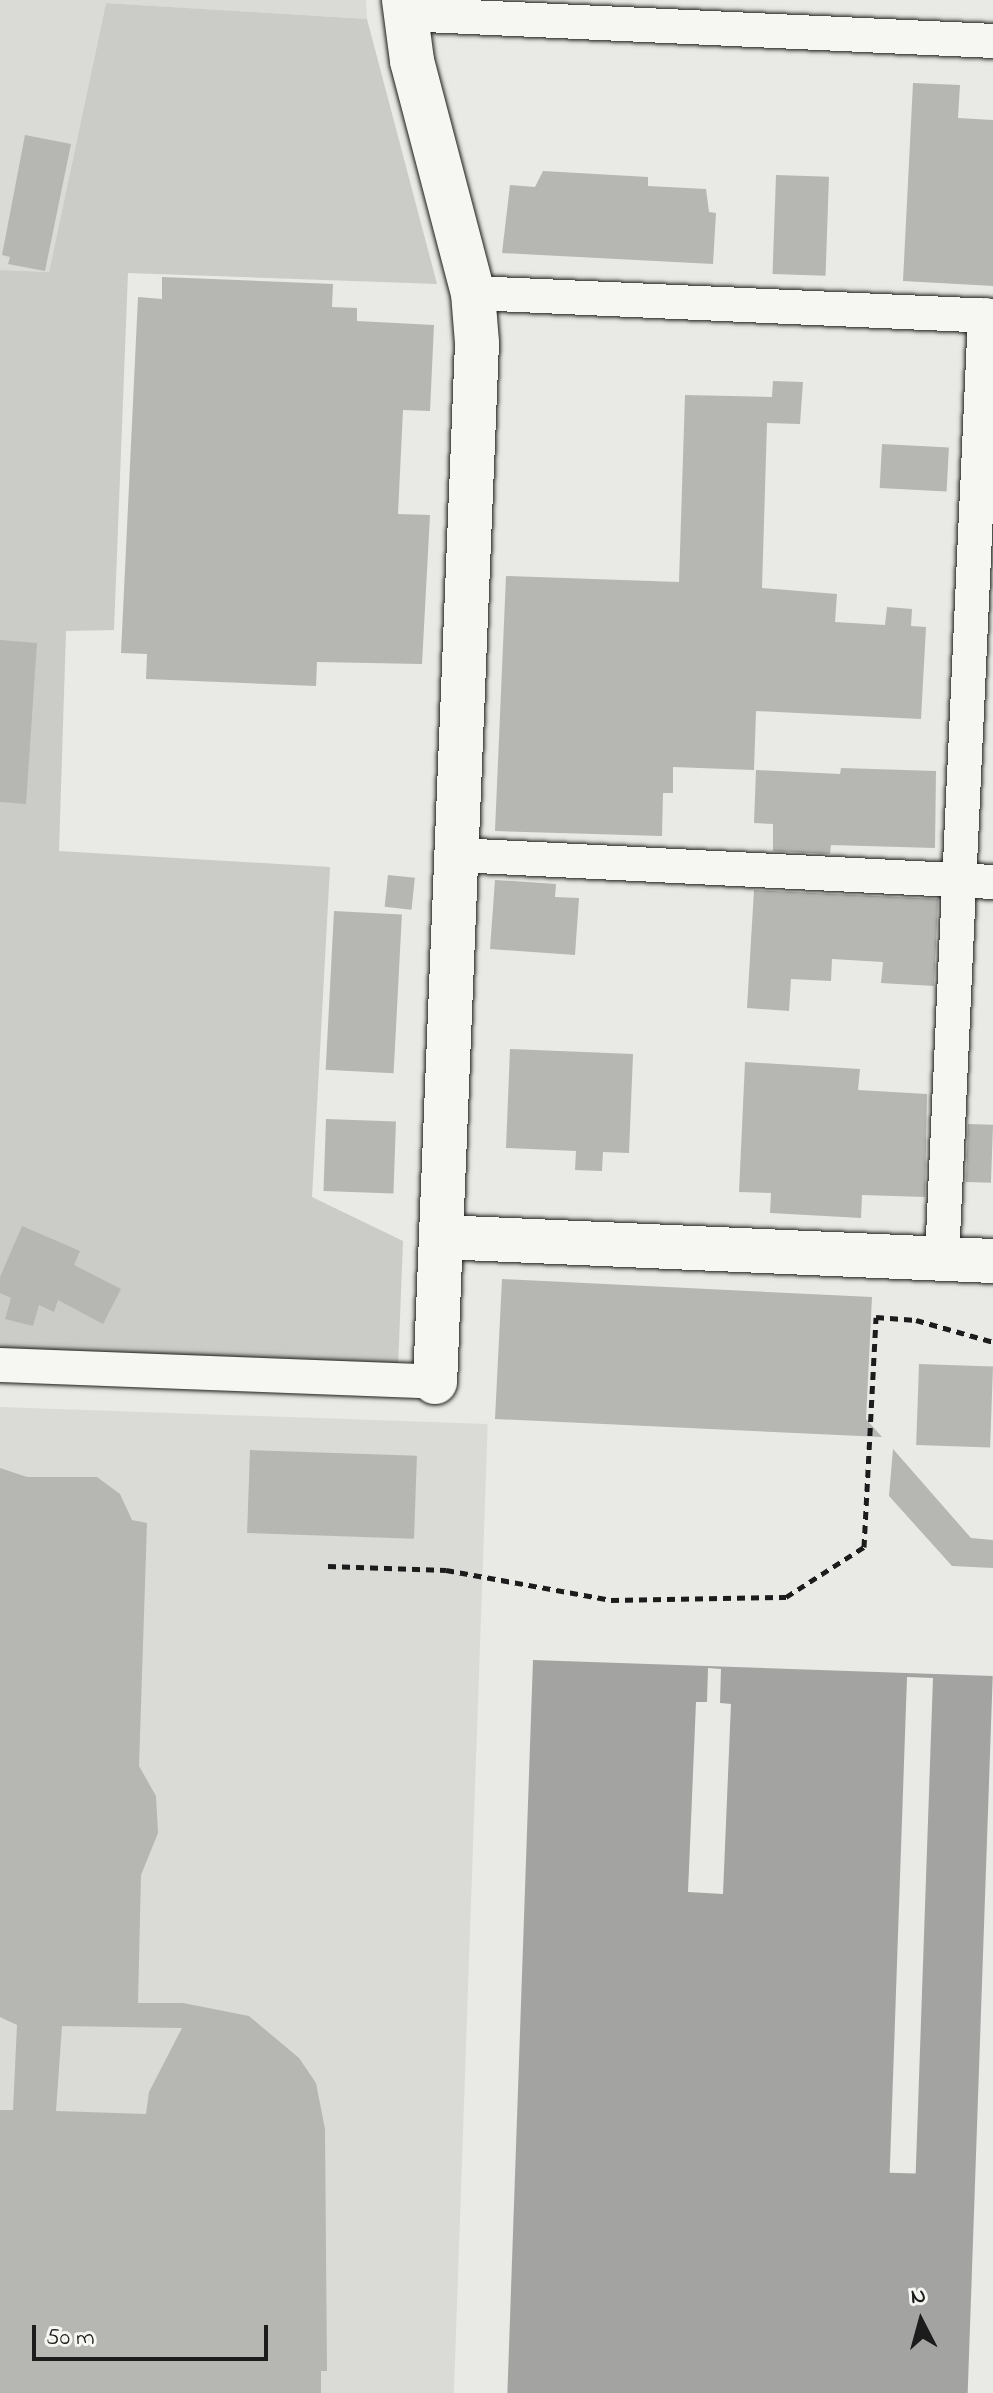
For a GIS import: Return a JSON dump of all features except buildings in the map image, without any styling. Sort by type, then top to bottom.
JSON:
[{"type":"street","points":[[0,1365],[435,1382],[477,343],[473,293],[404,7],[993,41]]},
{"type":"street","points":[[473,293],[989,315],[942,1259]]},
{"type":"street","points":[[457,855],[993,882]]},
{"type":"street","points":[[441,1237],[993,1261]]},
{"type":"path","points":[[328,1566],[446,1570],[611,1600],[786,1597],[864,1547],[876,1317],[916,1320],[993,1342]]},
{"type":"shaded area","points":[[0,0],[366,0],[367,19],[106,3],[49,272],[0,270]]},
{"type":"shaded area","points":[[106,3],[367,19],[437,284],[128,273],[114,630],[66,631],[59,851],[330,867],[312,1197],[403,1241],[398,1369],[0,1354],[0,270],[49,272]]},
{"type":"shaded area","points":[[0,1407],[488,1424],[454,2393],[0,2393]]},
{"type":"shaded area","points":[[533,1660],[993,1676],[968,2393],[507,2393]]},
{"type":"pier","points":[[708,1668],[721,1669],[720,1703],[731,1704],[723,1894],[688,1892],[696,1702],[707,1702]]},
{"type":"pier","points":[[907,1677],[933,1678],[916,2174],[890,2173]]}]
